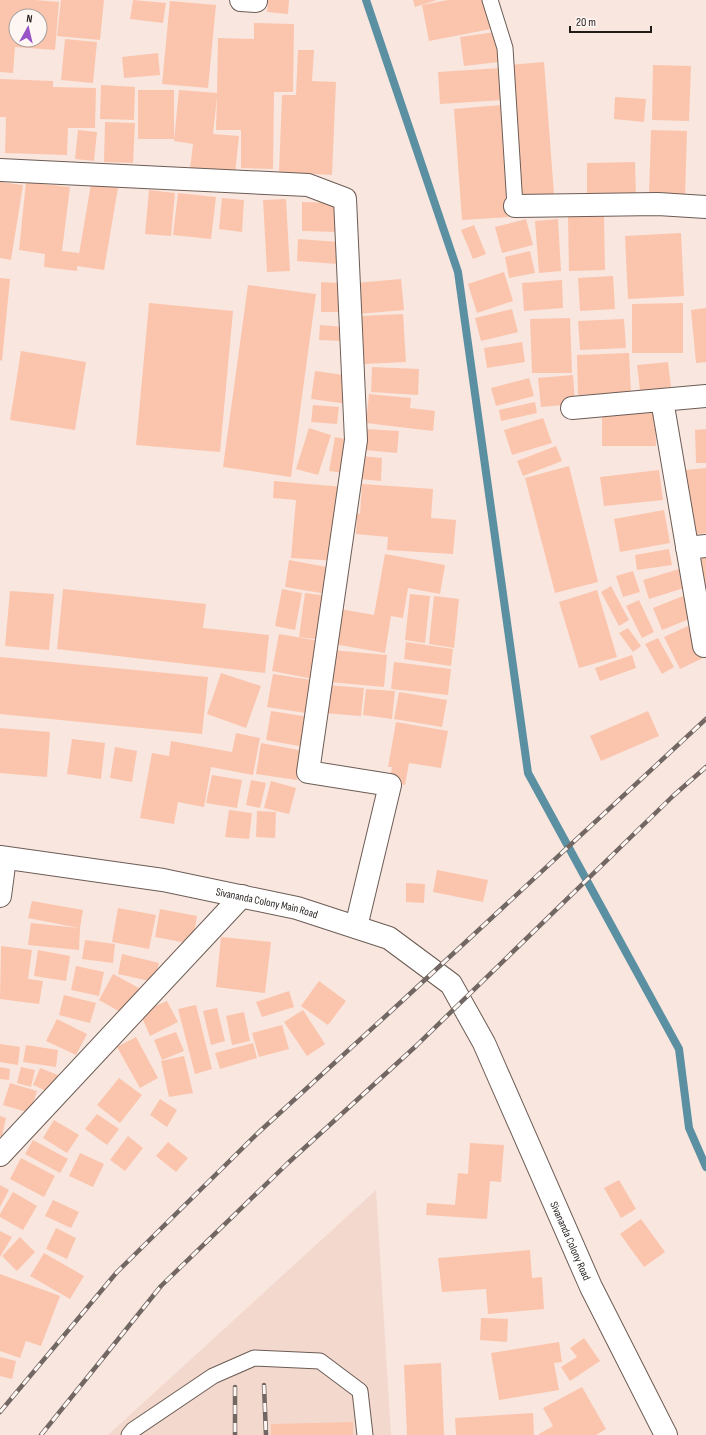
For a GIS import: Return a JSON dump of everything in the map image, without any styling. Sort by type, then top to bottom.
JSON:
[{"type":"street","points":[[0,170],[308,185],[345,199],[356,440],[308,772],[390,785],[356,928]]},
{"type":"street","points":[[515,206],[658,204],[706,207]]},
{"type":"street","points":[[572,408],[706,396]]},
{"type":"street","points":[[662,400],[697,547],[704,646]]},
{"type":"street","points":[[0,896],[3,857]]},
{"type":"street","name":"Sivananda Colony Main Road","points":[[3,857],[162,880],[242,896],[296,908],[389,938],[451,984],[484,1043]]},
{"type":"street","points":[[0,1155],[242,896]]},
{"type":"street","name":"Sivananda Colony Road","points":[[484,1043],[591,1287],[666,1435]]},
{"type":"lane","points":[[490,0],[505,48],[515,206]]},
{"type":"lane","points":[[129,1435],[133,1430],[213,1376],[254,1358],[320,1361],[360,1391],[365,1435]]},
{"type":"shaded area","points":[[376,1190],[391,1435],[109,1435],[109,1434]]},
{"type":"building","points":[[0,0],[59,2],[55,50],[28,48],[48,48],[48,8],[8,8],[8,48],[15,48],[13,73],[0,72]]},
{"type":"building","points":[[61,0],[104,0],[100,40],[57,36]]},
{"type":"building","points":[[133,0],[166,3],[163,23],[130,19]]},
{"type":"building","points":[[268,0],[289,0],[288,14],[267,12]]},
{"type":"building","points":[[413,0],[437,0],[415,7]]},
{"type":"building","points":[[448,0],[485,0],[491,29],[429,41],[422,5]]},
{"type":"building","points":[[170,1],[216,5],[208,88],[162,84]]},
{"type":"building","points":[[254,23],[294,24],[293,92],[274,92],[273,169],[241,168],[241,130],[216,130],[217,97],[213,134],[239,136],[235,174],[190,169],[193,144],[174,141],[179,90],[217,93],[218,38],[254,39]]},
{"type":"building","points":[[495,32],[499,62],[464,66],[460,37]]},
{"type":"building","points":[[65,39],[97,42],[93,83],[61,80]]},
{"type":"building","points":[[298,50],[314,50],[312,81],[336,82],[332,175],[279,172],[282,95],[296,95]]},
{"type":"building","points":[[158,53],[160,75],[124,78],[122,57]]},
{"type":"building","points":[[544,62],[554,194],[519,197],[509,65]]},
{"type":"building","points":[[653,65],[691,66],[689,121],[652,120]]},
{"type":"building","points":[[501,68],[503,100],[440,104],[438,72]]},
{"type":"building","points":[[0,79],[53,81],[53,87],[96,88],[95,128],[68,128],[67,155],[5,153],[6,117],[0,117]]},
{"type":"building","points":[[101,85],[135,87],[134,120],[100,119]]},
{"type":"building","points":[[138,90],[174,90],[174,139],[138,139]]},
{"type":"building","points":[[615,97],[646,99],[644,122],[614,119]]},
{"type":"building","points":[[501,105],[510,217],[462,220],[454,109]]},
{"type":"building","points":[[105,122],[135,123],[133,163],[104,162]]},
{"type":"building","points":[[78,130],[97,132],[94,161],[75,159]]},
{"type":"building","points":[[651,130],[687,131],[685,197],[649,196]]},
{"type":"building","points":[[635,162],[636,197],[587,198],[587,163]]},
{"type":"building","points":[[0,182],[23,185],[11,260],[0,258]]},
{"type":"building","points":[[26,182],[70,187],[62,251],[79,253],[78,260],[91,184],[118,188],[104,270],[77,266],[77,271],[44,267],[45,254],[19,250]]},
{"type":"building","points":[[149,190],[175,193],[171,236],[145,234]]},
{"type":"building","points":[[178,193],[216,197],[211,239],[173,235]]},
{"type":"building","points":[[222,198],[244,200],[242,232],[219,229]]},
{"type":"building","points":[[286,199],[290,271],[267,272],[263,200]]},
{"type":"building","points":[[302,202],[337,203],[337,232],[302,231]]},
{"type":"building","points":[[604,216],[605,270],[569,271],[568,217]]},
{"type":"building","points":[[526,219],[533,245],[502,253],[495,227]]},
{"type":"building","points":[[558,219],[561,271],[539,273],[535,221]]},
{"type":"building","points":[[474,225],[486,254],[473,259],[461,230]]},
{"type":"building","points":[[681,233],[684,296],[628,299],[625,236]]},
{"type":"building","points":[[298,239],[340,242],[338,264],[297,261]]},
{"type":"building","points":[[530,251],[535,273],[509,278],[505,257]]},
{"type":"building","points":[[504,272],[513,301],[477,313],[468,284]]},
{"type":"building","points":[[613,276],[615,309],[580,311],[578,278]]},
{"type":"building","points":[[0,278],[10,279],[2,361],[0,360]]},
{"type":"building","points":[[401,279],[404,310],[358,314],[355,283]]},
{"type":"building","points":[[562,280],[563,308],[524,311],[522,283]]},
{"type":"building","points":[[321,282],[340,283],[340,312],[321,312]]},
{"type":"building","points":[[248,285],[316,294],[291,477],[223,467]]},
{"type":"building","points":[[149,303],[233,311],[220,452],[136,445]]},
{"type":"building","points":[[683,303],[683,353],[632,353],[632,304]]},
{"type":"building","points":[[706,308],[706,362],[696,363],[691,310]]},
{"type":"building","points":[[512,309],[518,332],[481,341],[475,318]]},
{"type":"building","points":[[403,314],[406,362],[364,364],[361,316]]},
{"type":"building","points":[[570,318],[572,373],[532,373],[530,319]]},
{"type":"building","points":[[624,319],[626,348],[580,350],[578,321]]},
{"type":"building","points":[[320,325],[344,327],[343,341],[319,340]]},
{"type":"building","points":[[522,342],[525,362],[487,368],[484,348]]},
{"type":"building","points":[[21,351],[86,362],[75,430],[10,420]]},
{"type":"building","points":[[629,353],[631,393],[578,395],[577,355]]},
{"type":"building","points":[[668,362],[671,387],[640,391],[637,365]]},
{"type":"building","points":[[372,367],[419,369],[418,395],[371,392]]},
{"type":"building","points":[[315,371],[351,376],[348,404],[311,399]]},
{"type":"building","points":[[573,375],[575,404],[541,407],[538,378]]},
{"type":"building","points":[[529,378],[534,396],[496,406],[491,388]]},
{"type":"building","points":[[369,394],[411,398],[410,408],[435,411],[433,431],[366,423]]},
{"type":"building","points":[[535,402],[537,413],[501,421],[499,410]]},
{"type":"building","points":[[313,405],[339,407],[337,424],[311,422]]},
{"type":"building","points":[[655,412],[656,446],[602,446],[602,413]]},
{"type":"building","points":[[543,418],[552,443],[512,455],[504,430]]},
{"type":"building","points":[[309,428],[331,435],[318,475],[296,469]]},
{"type":"building","points":[[366,429],[399,431],[397,453],[364,450]]},
{"type":"building","points":[[706,429],[706,463],[696,463],[695,430]]},
{"type":"building","points":[[335,437],[350,440],[344,473],[329,471]]},
{"type":"building","points":[[556,446],[562,461],[523,476],[517,461]]},
{"type":"building","points":[[362,456],[382,458],[381,481],[360,479]]},
{"type":"building","points":[[569,466],[598,582],[555,593],[525,478]]},
{"type":"building","points":[[706,468],[706,533],[692,535],[685,470]]},
{"type":"building","points":[[659,470],[663,500],[604,506],[600,477]]},
{"type":"building","points":[[274,481],[344,487],[337,561],[291,558],[296,500],[273,498]]},
{"type":"building","points":[[362,484],[433,489],[431,518],[456,520],[453,554],[387,550],[388,537],[356,534],[357,513],[360,514]]},
{"type":"building","points":[[664,510],[670,543],[620,552],[614,519]]},
{"type":"building","points":[[669,549],[672,565],[637,570],[635,555]]},
{"type":"building","points":[[385,554],[445,565],[440,594],[408,588],[403,618],[391,616],[385,653],[334,644],[340,609],[374,615]]},
{"type":"building","points":[[700,557],[706,557],[706,597],[701,597]]},
{"type":"building","points":[[289,560],[332,568],[327,594],[285,587]]},
{"type":"building","points":[[679,569],[684,588],[649,599],[643,580]]},
{"type":"building","points":[[633,571],[640,592],[623,597],[616,576]]},
{"type":"building","points":[[611,586],[629,620],[619,626],[601,592]]},
{"type":"building","points":[[63,589],[206,604],[203,628],[269,635],[265,673],[57,649]]},
{"type":"building","points":[[282,589],[302,593],[295,630],[275,626]]},
{"type":"building","points":[[597,590],[617,657],[579,668],[559,602]]},
{"type":"building","points":[[10,591],[54,594],[49,650],[5,646]]},
{"type":"building","points":[[305,593],[328,596],[322,640],[299,637]]},
{"type":"building","points":[[410,594],[430,596],[425,643],[405,640]]},
{"type":"building","points":[[688,594],[697,616],[662,630],[653,608]]},
{"type":"building","points":[[434,596],[459,599],[454,648],[429,644]]},
{"type":"building","points":[[639,600],[654,632],[642,638],[626,606]]},
{"type":"building","points":[[688,626],[703,658],[680,669],[664,637]]},
{"type":"building","points":[[628,628],[641,646],[633,652],[619,633]]},
{"type":"building","points":[[279,634],[320,641],[313,679],[272,671]]},
{"type":"building","points":[[658,638],[674,667],[662,674],[645,644]]},
{"type":"building","points":[[406,642],[453,649],[451,666],[404,659]]},
{"type":"building","points":[[332,650],[387,655],[384,687],[329,682]]},
{"type":"building","points":[[632,655],[636,668],[600,681],[595,668]]},
{"type":"building","points":[[0,657],[208,677],[202,734],[0,714]]},
{"type":"building","points":[[394,662],[451,669],[448,695],[391,689]]},
{"type":"building","points":[[221,673],[261,686],[246,728],[207,714]]},
{"type":"building","points":[[273,674],[318,681],[312,714],[267,707]]},
{"type":"building","points":[[327,685],[364,688],[361,716],[324,713]]},
{"type":"building","points":[[366,689],[395,691],[392,719],[363,715]]},
{"type":"building","points":[[399,692],[447,700],[442,727],[394,719]]},
{"type":"building","points":[[271,711],[309,717],[304,747],[266,740]]},
{"type":"building","points":[[648,711],[659,736],[601,761],[590,736]]},
{"type":"building","points":[[396,722],[448,731],[441,768],[409,763],[405,785],[389,783],[392,767],[388,767]]},
{"type":"building","points":[[0,728],[50,732],[47,777],[0,773]]},
{"type":"building","points":[[236,733],[260,738],[253,775],[211,767],[204,807],[178,802],[174,824],[140,818],[152,753],[169,756],[171,741],[232,752]]},
{"type":"building","points":[[72,739],[105,743],[101,779],[67,774]]},
{"type":"building","points":[[261,743],[304,751],[297,780],[256,774]]},
{"type":"building","points":[[115,747],[137,751],[132,782],[110,778]]},
{"type":"building","points":[[212,775],[242,780],[237,808],[206,803]]},
{"type":"building","points":[[251,780],[266,783],[260,808],[246,805]]},
{"type":"building","points":[[271,781],[296,788],[289,814],[264,808]]},
{"type":"building","points":[[229,810],[252,813],[249,839],[225,837]]},
{"type":"building","points":[[257,811],[276,812],[275,838],[256,837]]},
{"type":"building","points":[[437,870],[488,880],[483,902],[433,892]]},
{"type":"building","points":[[406,883],[425,884],[424,903],[406,902]]},
{"type":"building","points":[[32,901],[83,910],[79,950],[28,945],[31,923],[79,928],[28,918]]},
{"type":"building","points":[[118,908],[156,915],[149,949],[112,942]]},
{"type":"building","points":[[160,909],[197,916],[192,944],[155,937]]},
{"type":"building","points":[[221,937],[271,942],[265,993],[216,987]]},
{"type":"building","points":[[85,940],[115,944],[113,963],[82,959]]},
{"type":"building","points":[[1,946],[32,950],[28,979],[43,981],[39,1004],[0,999]]},
{"type":"building","points":[[38,950],[70,956],[66,981],[34,976]]},
{"type":"building","points":[[122,954],[159,963],[154,982],[118,974]]},
{"type":"building","points":[[76,966],[104,972],[99,996],[71,990]]},
{"type":"building","points":[[113,974],[139,988],[124,1014],[99,1000]]},
{"type":"building","points":[[319,981],[346,1001],[328,1025],[301,1006]]},
{"type":"building","points":[[289,991],[294,1007],[262,1017],[256,1002]]},
{"type":"building","points":[[64,995],[96,1003],[90,1023],[59,1015]]},
{"type":"building","points":[[167,1001],[178,1022],[150,1036],[140,1013]]},
{"type":"building","points":[[196,1005],[212,1069],[195,1074],[178,1009]]},
{"type":"building","points":[[217,1008],[225,1041],[211,1045],[203,1011]]},
{"type":"building","points":[[303,1010],[325,1044],[307,1056],[284,1022]]},
{"type":"building","points":[[244,1012],[250,1041],[232,1045],[226,1016]]},
{"type":"building","points":[[57,1019],[87,1034],[76,1055],[46,1041]]},
{"type":"building","points":[[282,1025],[289,1049],[259,1057],[252,1033]]},
{"type":"building","points":[[176,1032],[184,1051],[162,1060],[154,1040]]},
{"type":"building","points":[[136,1037],[158,1078],[140,1088],[117,1047]]},
{"type":"building","points":[[253,1043],[257,1058],[220,1069],[215,1053]]},
{"type":"building","points":[[0,1044],[20,1047],[18,1065],[0,1062]]},
{"type":"building","points":[[26,1045],[58,1050],[56,1067],[23,1062]]},
{"type":"building","points":[[184,1056],[193,1093],[169,1097],[161,1061]]},
{"type":"building","points":[[0,1067],[10,1069],[9,1080],[0,1079]]},
{"type":"building","points":[[21,1067],[35,1070],[31,1087],[17,1083]]},
{"type":"building","points":[[40,1068],[58,1075],[51,1093],[33,1085]]},
{"type":"building","points":[[119,1078],[142,1095],[120,1123],[97,1105]]},
{"type":"building","points":[[10,1083],[37,1091],[30,1113],[3,1105]]},
{"type":"building","points":[[160,1099],[177,1110],[167,1127],[150,1115]]},
{"type":"building","points":[[97,1114],[119,1129],[107,1145],[85,1129]]},
{"type":"building","points":[[0,1116],[6,1118],[2,1136],[0,1136]]},
{"type":"building","points":[[54,1120],[79,1135],[67,1153],[43,1138]]},
{"type":"building","points":[[128,1136],[143,1148],[125,1171],[110,1160]]},
{"type":"building","points":[[33,1140],[68,1159],[60,1173],[25,1154]]},
{"type":"building","points":[[168,1142],[188,1158],[176,1172],[156,1156]]},
{"type":"building","points":[[470,1143],[504,1145],[501,1182],[490,1181],[487,1219],[426,1215],[427,1203],[455,1205],[458,1173],[468,1174]]},
{"type":"building","points":[[80,1153],[104,1164],[93,1187],[69,1176]]},
{"type":"building","points":[[21,1158],[55,1176],[44,1197],[10,1179]]},
{"type":"building","points":[[619,1180],[636,1209],[621,1218],[604,1188]]},
{"type":"building","points":[[0,1185],[9,1190],[0,1207]]},
{"type":"building","points":[[13,1192],[37,1206],[23,1230],[0,1217],[0,1214]]},
{"type":"building","points":[[53,1200],[79,1212],[71,1228],[45,1216]]},
{"type":"building","points":[[641,1219],[665,1252],[644,1267],[620,1234]]},
{"type":"building","points":[[56,1228],[76,1238],[67,1259],[46,1249]]},
{"type":"building","points":[[0,1231],[12,1237],[0,1257]]},
{"type":"building","points":[[20,1237],[35,1252],[17,1271],[2,1256]]},
{"type":"building","points":[[530,1250],[532,1278],[542,1277],[544,1309],[488,1314],[486,1289],[442,1292],[438,1258]]},
{"type":"building","points":[[44,1253],[84,1276],[70,1299],[30,1276]]},
{"type":"building","points":[[0,1274],[60,1296],[41,1346],[26,1341],[20,1358],[0,1351]]},
{"type":"building","points":[[481,1318],[508,1319],[507,1342],[480,1340]]},
{"type":"building","points":[[584,1338],[600,1361],[570,1381],[561,1367],[577,1357],[570,1348]]},
{"type":"building","points":[[559,1342],[562,1362],[554,1363],[559,1390],[499,1400],[491,1353]]},
{"type":"building","points":[[0,1357],[16,1361],[12,1379],[0,1376]]},
{"type":"building","points":[[441,1363],[444,1435],[407,1435],[404,1365]]},
{"type":"building","points":[[582,1387],[606,1429],[596,1435],[539,1435],[553,1426],[543,1408]]},
{"type":"building","points":[[533,1413],[534,1435],[456,1435],[455,1418]]},
{"type":"building","points":[[353,1422],[353,1435],[271,1435],[271,1424]]},
{"type":"waterway","points":[[366,0],[458,272],[528,773],[679,1049],[689,1128],[706,1167]]},
{"type":"railway","points":[[0,1412],[117,1272],[259,1132],[706,719]]},
{"type":"railway","points":[[41,1435],[161,1286],[288,1163],[416,1046],[673,796],[706,767]]},
{"type":"railway","points":[[264,1385],[266,1435]]},
{"type":"railway","points":[[235,1387],[235,1435]]}]
